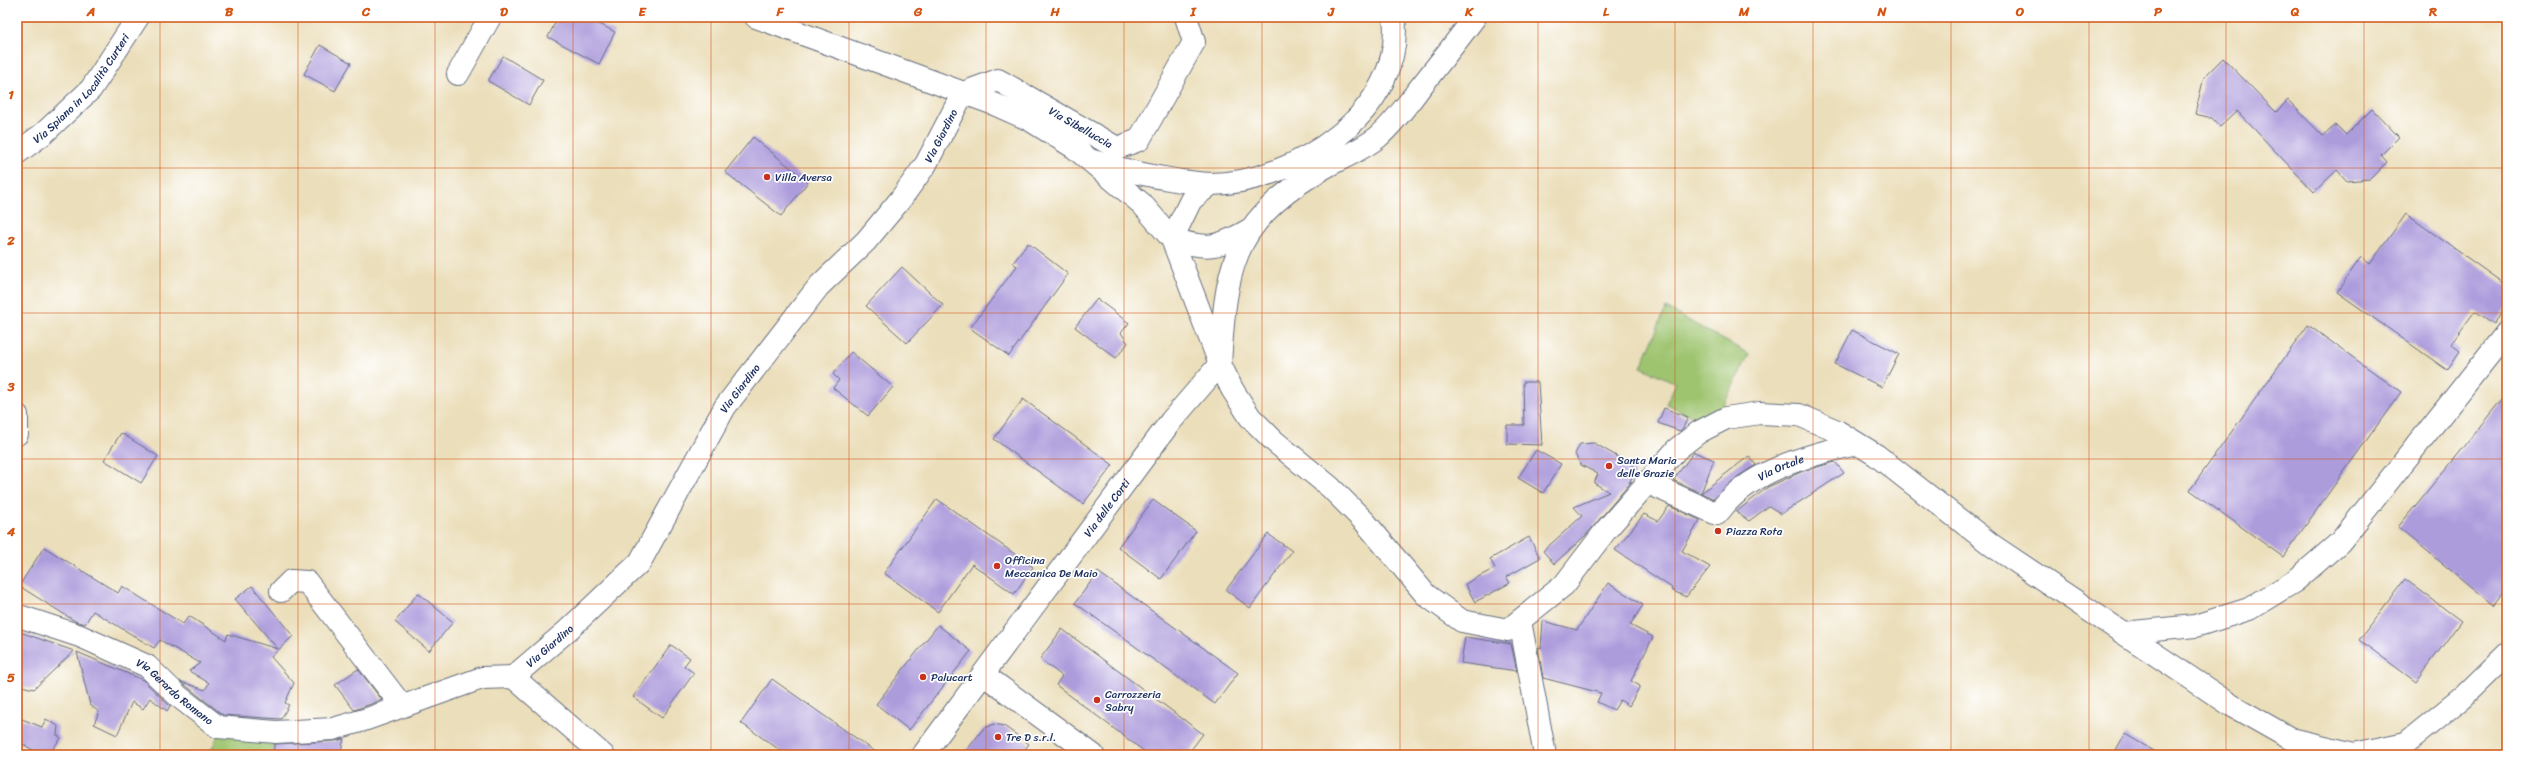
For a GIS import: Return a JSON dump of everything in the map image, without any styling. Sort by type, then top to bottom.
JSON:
[{"type":"main road","name":"Via Spiano in Località Curteri","points":[[17,153],[43,134],[91,89],[138,17]]},
{"type":"main road","points":[[458,74],[490,17]]},
{"type":"main road","points":[[756,17],[963,93],[1030,120],[1093,161],[1142,204],[1172,239],[1220,364],[1232,389],[1250,417],[1274,441],[1340,497],[1365,522],[1426,595],[1462,621],[1508,630],[1564,585],[1646,482],[1677,449],[1699,432],[1726,418],[1760,413],[1799,415],[1837,431],[1876,455],[1993,546],[2231,705],[2291,738],[2354,754],[2382,751],[2406,743],[2463,697],[2507,654]]},
{"type":"main road","name":"Via Sibelluccia","points":[[963,93],[998,80],[1117,148],[1139,140],[1194,42],[1186,17]]},
{"type":"main road","points":[[1093,161],[1135,175],[1211,184],[1250,179],[1294,164],[1323,147],[1350,127],[1371,104],[1388,66],[1395,31],[1394,17]]},
{"type":"main road","points":[[1220,364],[1224,300],[1234,263],[1249,230],[1269,207],[1289,190],[1317,172],[1352,154],[1378,136],[1398,116],[1475,17]]},
{"type":"main road","name":"Via Giardino","points":[[513,677],[568,630],[640,562],[725,407],[819,286],[866,241],[900,200],[926,164],[963,93]]},
{"type":"main road","points":[[1172,239],[1191,200],[1211,184]]},
{"type":"main road","points":[[1172,239],[1211,247],[1230,240],[1249,230]]},
{"type":"main road","points":[[2123,633],[2195,626],[2249,609],[2295,581],[2340,542],[2507,332]]},
{"type":"main road","name":"Via delle Corti","points":[[923,755],[984,675],[1171,421],[1220,364]]},
{"type":"main road","points":[[17,415],[19,425],[17,434]]},
{"type":"main road","name":"Via Ortale","points":[[1646,482],[1717,514],[1726,501],[1744,486],[1770,472],[1821,452],[1857,444]]},
{"type":"main road","points":[[281,590],[291,581],[307,582],[402,706],[482,678],[513,677],[603,755]]},
{"type":"main road","name":"Via Gerardo Romano","points":[[19,618],[80,636],[147,666],[178,696],[218,727],[276,732],[333,729],[364,720],[402,706]]},
{"type":"main road","points":[[1520,621],[1545,755]]},
{"type":"main road","points":[[984,675],[1093,755]]},
{"type":"green space","points":[[1666,308],[1749,354],[1721,410],[1698,419],[1666,404],[1676,383],[1641,367]]},
{"type":"green space","points":[[219,733],[276,738],[272,755],[209,755]]},
{"type":"building","points":[[558,17],[586,17],[615,32],[599,64],[548,37]]},
{"type":"building","points":[[320,45],[351,63],[335,91],[304,74]]},
{"type":"building","points":[[503,56],[543,80],[529,105],[488,81]]},
{"type":"building","points":[[2223,58],[2276,112],[2288,100],[2323,136],[2336,125],[2346,135],[2372,109],[2399,137],[2381,155],[2387,162],[2370,179],[2347,181],[2337,170],[2314,192],[2237,111],[2220,127],[2212,118],[2195,114],[2204,77]]},
{"type":"building","name":"Villa Aversa","points":[[753,137],[808,182],[781,216],[725,172]]},
{"type":"building","points":[[2406,214],[2507,286],[2507,305],[2494,324],[2475,311],[2451,344],[2460,351],[2447,370],[2337,292],[2361,257],[2370,264]]},
{"type":"building","points":[[1028,243],[1068,274],[1009,356],[970,328],[1017,266],[1013,263]]},
{"type":"building","points":[[902,267],[943,305],[907,343],[866,306]]},
{"type":"building","points":[[1097,299],[1129,323],[1121,333],[1128,343],[1116,358],[1075,327]]},
{"type":"building","points":[[2308,325],[2401,392],[2283,557],[2190,490]]},
{"type":"building","points":[[1852,330],[1899,354],[1882,387],[1835,364]]},
{"type":"building","points":[[851,352],[893,387],[868,416],[833,388],[839,380],[833,374]]},
{"type":"building","points":[[1523,382],[1538,382],[1542,445],[1507,444],[1507,425],[1524,425]]},
{"type":"building","points":[[2507,393],[2507,588],[2493,605],[2398,527]]},
{"type":"building","points":[[1023,399],[1113,465],[1083,504],[994,439]]},
{"type":"building","points":[[1664,408],[1688,417],[1680,431],[1658,423]]},
{"type":"building","points":[[121,433],[158,456],[141,483],[104,460]]},
{"type":"building","points":[[1594,443],[1637,468],[1629,483],[1632,481],[1587,534],[1554,564],[1543,551],[1582,516],[1574,507],[1609,492],[1594,483],[1598,474],[1581,465],[1575,454],[1580,444]]},
{"type":"building","points":[[1536,450],[1561,464],[1543,493],[1518,478]]},
{"type":"building","points":[[1694,452],[1714,460],[1701,493],[1673,480]]},
{"type":"building","points":[[1749,456],[1756,465],[1737,477],[1714,499],[1701,493]]},
{"type":"building","points":[[1835,462],[1844,473],[1781,514],[1769,506],[1749,521],[1736,512],[1768,487],[1803,471]]},
{"type":"building","points":[[937,499],[1033,567],[1014,594],[972,564],[938,612],[884,573]]},
{"type":"building","points":[[1153,500],[1196,531],[1161,579],[1118,547]]},
{"type":"building","points":[[1669,506],[1700,520],[1682,551],[1710,567],[1686,597],[1671,590],[1672,588],[1615,550],[1644,514],[1658,521]]},
{"type":"building","points":[[1268,534],[1292,551],[1250,608],[1226,590]]},
{"type":"building","points":[[1529,537],[1540,558],[1506,577],[1510,583],[1475,602],[1465,584],[1495,568],[1490,559]]},
{"type":"building","points":[[44,547],[118,593],[122,586],[183,624],[189,616],[226,640],[228,634],[278,649],[235,599],[252,586],[293,636],[271,657],[294,683],[285,703],[289,705],[281,719],[223,715],[180,681],[205,690],[209,683],[189,671],[200,663],[160,640],[154,648],[93,611],[85,624],[75,621],[19,586]]},
{"type":"building","points":[[1098,572],[1238,673],[1215,704],[1075,603]]},
{"type":"building","points":[[2405,579],[2461,621],[2416,682],[2359,640]]},
{"type":"building","points":[[1608,583],[1643,605],[1630,625],[1653,637],[1631,681],[1640,686],[1629,706],[1620,700],[1614,710],[1597,702],[1601,693],[1543,678],[1538,647],[1541,648],[1543,621],[1577,630]]},
{"type":"building","points":[[418,593],[453,622],[429,651],[395,622]]},
{"type":"building","name":"Palucart","points":[[938,625],[971,651],[909,730],[876,704]]},
{"type":"building","points":[[1062,629],[1203,734],[1187,755],[1149,755],[1056,685],[1062,676],[1040,659]]},
{"type":"building","points":[[17,631],[74,651],[34,689],[17,685]]},
{"type":"building","points":[[1465,637],[1511,644],[1517,671],[1461,663]]},
{"type":"building","points":[[671,645],[690,658],[684,666],[694,673],[662,718],[633,697]]},
{"type":"building","points":[[77,652],[143,680],[170,706],[167,711],[150,698],[143,709],[132,702],[117,735],[94,724],[99,712],[90,705]]},
{"type":"building","points":[[358,669],[382,700],[354,710],[335,685]]},
{"type":"building","points":[[772,679],[880,755],[787,755],[741,723]]},
{"type":"building","points":[[17,717],[42,727],[46,719],[58,726],[57,735],[61,738],[48,755],[42,755],[17,741]]},
{"type":"building","name":"Tre D s.r.l.","points":[[994,724],[1004,726],[1029,744],[1021,755],[963,755],[983,729]]},
{"type":"building","points":[[2125,734],[2161,755],[2113,755]]},
{"type":"building","points":[[344,739],[340,755],[272,755],[275,744],[334,741]]},
{"type":"place","name":"Villa Aversa","points":[[767,177]]},
{"type":"place","name":"Santa Maria delle Grazie","points":[[1609,466]]},
{"type":"place","name":"Piazza Rota","points":[[1718,531]]},
{"type":"place","name":"Officina Meccanica De Maio","points":[[997,566]]},
{"type":"place","name":"Palucart","points":[[923,677]]},
{"type":"place","name":"Carrozzeria Sabry","points":[[1097,700]]},
{"type":"place","name":"Tre D s.r.l.","points":[[998,737]]}]
